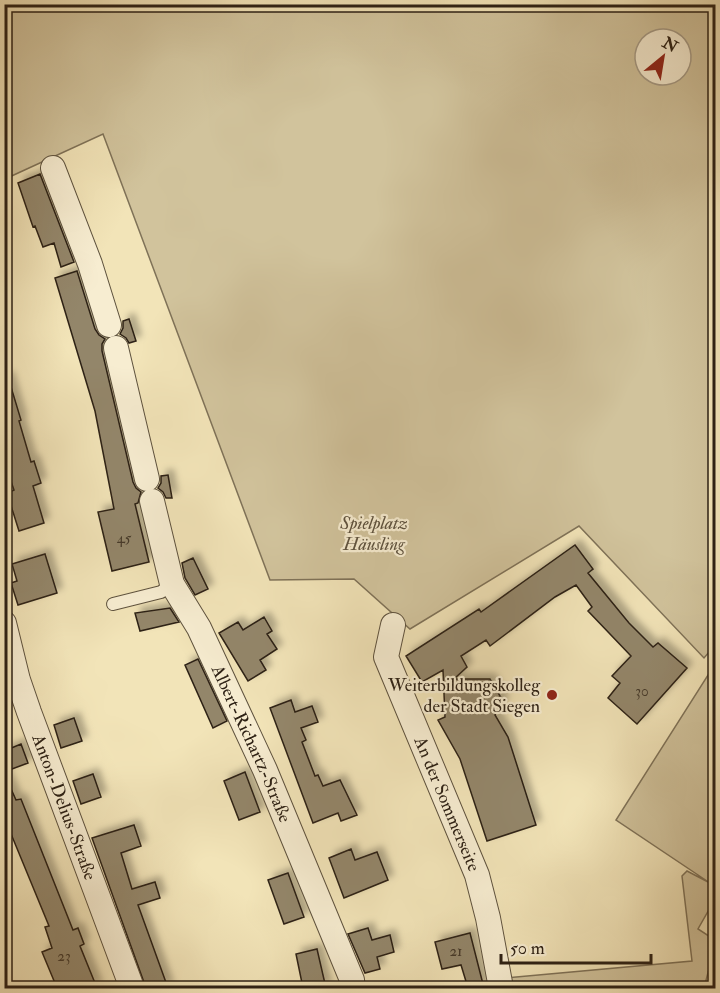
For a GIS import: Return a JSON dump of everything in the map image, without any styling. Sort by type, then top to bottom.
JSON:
[{"type":"street","name":"Albert-Richartz-Straße","points":[[53,168],[90,264],[112,336],[172,584],[199,628],[265,770],[318,894],[352,980],[353,988]]},
{"type":"street","name":"Anton-Delius-Straße","points":[[4,623],[18,680],[29,712],[132,988]]},
{"type":"street","name":"An der Sommerseite","points":[[393,625],[386,657],[477,875],[488,918],[501,988]]},
{"type":"lane","points":[[113,604],[161,592],[172,584]]},
{"type":"green space","name":"Spielplatz Häusling","points":[[4,5],[715,5],[716,644],[704,658],[579,526],[410,629],[354,579],[270,580],[103,134],[5,179]]},
{"type":"green space","points":[[715,664],[715,899],[698,929],[716,942],[704,988],[508,988],[506,978],[692,961],[682,876],[687,871],[710,883],[616,820]]},
{"type":"building","points":[[40,174],[74,262],[61,267],[54,243],[43,247],[35,226],[33,227],[18,183]]},
{"type":"building","points":[[77,271],[95,329],[105,339],[102,351],[133,482],[141,492],[138,503],[135,504],[149,562],[112,571],[98,512],[114,509],[95,411],[55,278]]},
{"type":"building","points":[[129,319],[136,341],[129,343],[120,334],[123,321]]},
{"type":"building","points":[[8,377],[31,462],[34,461],[41,483],[33,486],[44,523],[19,531],[7,493],[14,490],[4,461],[4,378]]},
{"type":"building","points":[[168,475],[172,498],[166,498],[158,488],[161,476]]},
{"type":"building","points":[[575,545],[593,569],[588,573],[629,623],[653,647],[658,643],[687,668],[637,724],[608,698],[620,683],[612,676],[631,656],[588,611],[592,607],[576,585],[555,597],[490,646],[486,640],[461,656],[467,667],[454,679],[490,679],[503,701],[495,715],[508,737],[536,825],[487,841],[460,759],[438,720],[445,717],[443,670],[422,682],[406,656],[479,609],[481,612]]},
{"type":"building","points":[[45,554],[57,593],[18,605],[11,583],[17,581],[12,564]]},
{"type":"building","points":[[193,558],[208,589],[195,595],[185,578],[182,563]]},
{"type":"building","points":[[170,608],[179,622],[140,631],[135,613]]},
{"type":"building","points":[[264,617],[272,631],[267,634],[277,649],[260,660],[266,670],[248,681],[219,633],[238,622],[243,630]]},
{"type":"building","points":[[198,659],[227,721],[213,728],[185,665]]},
{"type":"building","points":[[291,700],[295,712],[312,706],[318,722],[301,728],[306,740],[302,742],[315,776],[318,775],[323,786],[340,780],[357,815],[341,821],[338,813],[313,823],[270,708]]},
{"type":"building","points":[[74,718],[82,741],[61,748],[54,725]]},
{"type":"building","points":[[21,744],[28,763],[4,772],[4,751]]},
{"type":"building","points":[[245,772],[260,812],[239,820],[224,781]]},
{"type":"building","points":[[4,773],[16,800],[21,799],[73,930],[78,928],[84,944],[80,946],[97,988],[57,988],[42,952],[52,948],[45,927],[49,926],[9,829],[4,830]]},
{"type":"building","points":[[93,774],[101,797],[81,804],[73,781]]},
{"type":"building","points":[[134,825],[141,846],[121,853],[132,889],[155,882],[160,898],[138,905],[168,988],[146,988],[92,838]]},
{"type":"building","points":[[351,849],[355,860],[377,852],[388,880],[344,898],[329,858]]},
{"type":"building","points":[[288,873],[304,917],[284,924],[268,880]]},
{"type":"building","points":[[368,928],[372,940],[390,935],[394,952],[377,957],[380,969],[365,973],[348,934]]},
{"type":"building","points":[[470,933],[484,988],[468,988],[461,965],[442,969],[435,942]]},
{"type":"building","points":[[317,949],[326,988],[303,988],[296,954]]},
{"type":"place","name":"Weiterbildungskolleg der Stadt Siegen","points":[[552,695]]}]
